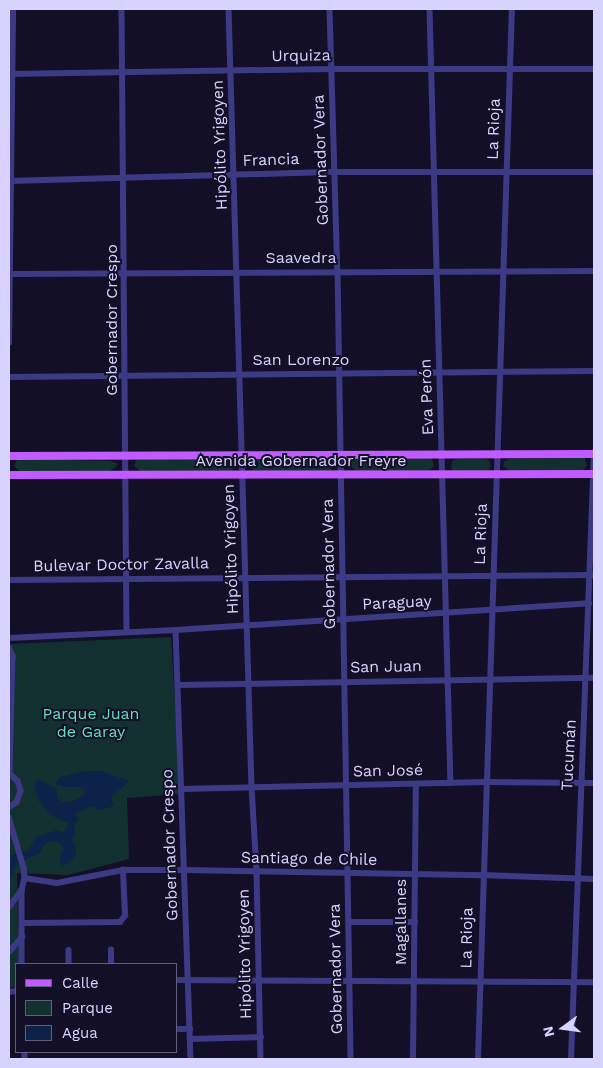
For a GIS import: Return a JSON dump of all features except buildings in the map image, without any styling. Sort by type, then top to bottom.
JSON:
[{"type":"main road","name":"Avenida Gobernador Freyre","points":[[9,456],[594,454]]},
{"type":"main road","name":"Avenida Gobernador Freyre","points":[[9,475],[342,476],[594,474]]},
{"type":"street","points":[[9,343],[13,9]]},
{"type":"street","name":"Gobernador Crespo","points":[[122,9],[126,273],[127,632]]},
{"type":"street","name":"Hipólito Yrigoyen","points":[[229,9],[252,787],[257,871],[260,1059]]},
{"type":"street","name":"Gobernador Vera","points":[[330,9],[336,172],[342,455],[342,577],[351,1059]]},
{"type":"street","name":"Eva Perón","points":[[430,9],[451,783]]},
{"type":"street","name":"La Rioja","points":[[478,1059],[482,875],[512,9]]},
{"type":"street","name":"Urquiza","points":[[11,74],[332,69],[594,69]]},
{"type":"street","name":"Francia","points":[[10,181],[336,172],[594,172]]},
{"type":"street","name":"Saavedra","points":[[10,274],[594,271]]},
{"type":"street","name":"San Lorenzo","points":[[9,377],[594,371]]},
{"type":"street","name":"Tucumán","points":[[570,1059],[589,603],[592,575],[594,454]]},
{"type":"street","name":"Bulevar Doctor Zavalla","points":[[9,580],[592,575]]},
{"type":"street","name":"Paraguay","points":[[9,638],[446,614],[589,603]]},
{"type":"street","name":"Gobernador Crespo","points":[[176,630],[191,1059]]},
{"type":"street","points":[[9,648],[13,656],[9,774],[20,786],[20,797],[11,807],[10,818],[20,850],[25,878],[22,890],[22,963]]},
{"type":"street","name":"San Juan","points":[[178,686],[345,681],[594,678]]},
{"type":"street","name":"San José","points":[[182,789],[486,782],[594,783]]},
{"type":"street","name":"Magallanes","points":[[413,1059],[416,785]]},
{"type":"street","points":[[22,923],[117,923],[124,920],[124,870]]},
{"type":"street","name":"Santiago de Chile","points":[[25,878],[57,883],[124,870],[185,870],[482,875],[594,880]]},
{"type":"street","points":[[9,907],[22,890]]},
{"type":"street","points":[[349,922],[415,922]]},
{"type":"street","points":[[9,952],[22,937]]},
{"type":"street","points":[[68,950],[69,963]]},
{"type":"street","points":[[111,950],[111,963]]},
{"type":"street","points":[[178,980],[594,982]]},
{"type":"street","points":[[178,1029],[190,1029]]},
{"type":"street","points":[[190,1039],[261,1037]]},
{"type":"green space","points":[[432,458],[434,466],[430,470],[357,472],[350,466],[352,460],[357,459]]},
{"type":"green space","points":[[585,458],[587,466],[583,470],[510,472],[503,466],[505,460],[510,459]]},
{"type":"green space","points":[[21,459],[110,461],[117,463],[117,466],[110,471],[20,472],[14,466],[16,461]]},
{"type":"green space","points":[[232,459],[237,462],[237,466],[230,471],[140,471],[134,466],[136,460]]},
{"type":"green space","points":[[333,459],[334,467],[330,471],[254,472],[251,467],[253,461],[257,460]]},
{"type":"green space","points":[[486,459],[489,460],[491,466],[488,471],[452,470],[453,460]]},
{"type":"green space","name":"Parque Juan de Garay","points":[[171,637],[181,794],[127,798],[129,859],[68,875],[17,873],[19,963],[15,963],[15,987],[9,988],[9,644]]},
{"type":"water","points":[[85,771],[101,771],[129,781],[111,797],[114,806],[99,810],[91,806],[75,814],[79,819],[73,826],[75,832],[72,838],[76,846],[76,856],[69,863],[63,866],[59,861],[63,848],[59,842],[49,841],[40,853],[19,863],[14,868],[9,882],[9,856],[28,851],[36,837],[57,830],[64,832],[69,823],[50,815],[38,800],[34,786],[38,779],[57,789],[57,798],[63,802],[73,801],[85,794],[83,787],[64,787],[55,784],[60,777]]}]
